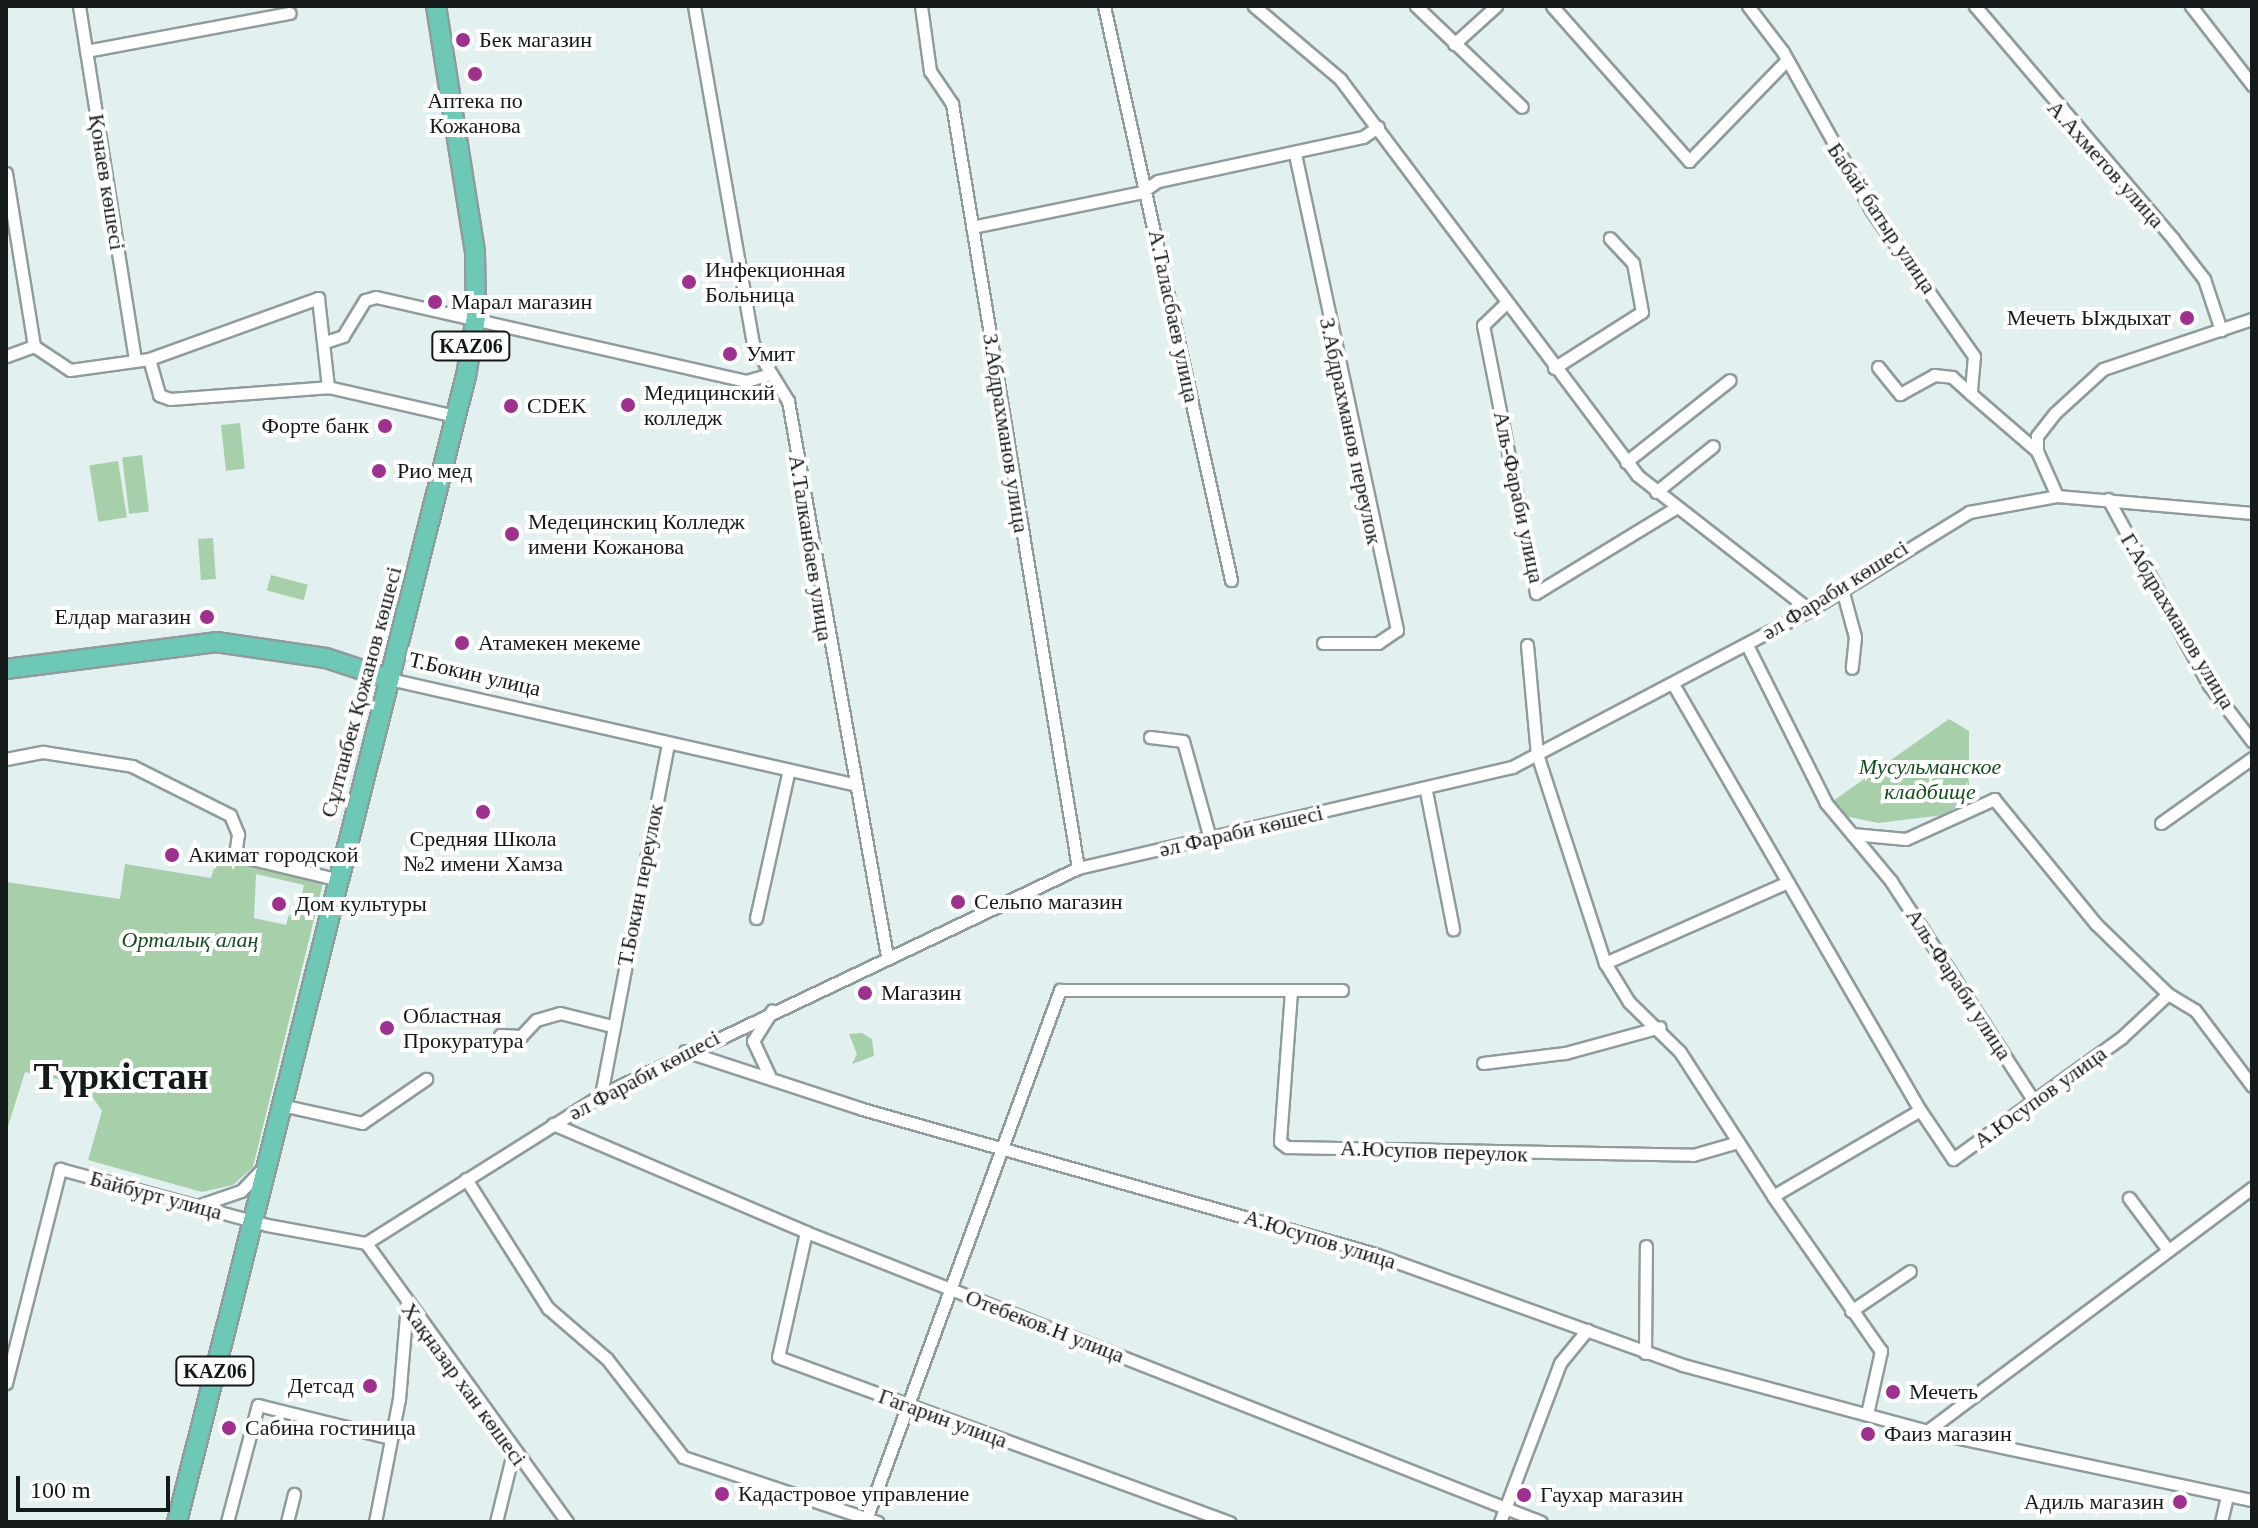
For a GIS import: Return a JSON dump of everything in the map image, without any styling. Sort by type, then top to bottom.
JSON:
[{"type":"main road","name":"Сұлтанбек Қожанов көшесі","points":[[177,1522],[336,879],[456,416],[476,317],[475,252],[436,6]]},
{"type":"main road","name":"Т.Бокин улица","points":[[6,669],[216,642],[326,658],[390,679]]},
{"type":"street","name":"Қонаев көшесі","points":[[79,6],[135,358]]},
{"type":"street","name":"А.Талканбаев улица","points":[[694,6],[753,344],[788,401],[852,784],[887,956]]},
{"type":"street","name":"З.Абдрахманов улица","points":[[921,6],[930,71],[952,104],[1078,868]]},
{"type":"street","name":"А.Таласбаев улица","points":[[1104,6],[1142,192],[1171,286],[1231,580]]},
{"type":"street","points":[[1254,6],[1340,79],[1626,462],[1675,508],[1810,610]]},
{"type":"street","points":[[1416,6],[1522,107]]},
{"type":"street","points":[[1454,44],[1496,6]]},
{"type":"street","points":[[1552,6],[1689,161],[1787,60]]},
{"type":"street","name":"Бабай батыр улица","points":[[1748,6],[1787,60],[1872,211],[1974,356],[1971,394]]},
{"type":"street","name":"А.Ахметов улица","points":[[1975,6],[2196,269],[2217,304],[2221,330]]},
{"type":"street","points":[[2191,6],[2252,85]]},
{"type":"street","points":[[86,51],[289,13]]},
{"type":"street","points":[[972,227],[1142,192],[1158,181],[1295,154],[1378,127]]},
{"type":"street","name":"З.Абдрахманов переулок","points":[[1295,154],[1397,630],[1378,643],[1323,643]]},
{"type":"street","points":[[6,173],[34,346],[70,370],[135,358],[149,359],[311,298],[322,303],[328,387]]},
{"type":"street","points":[[1554,368],[1642,312],[1633,263],[1610,238]]},
{"type":"street","points":[[325,342],[343,336],[368,298],[476,317],[746,381],[771,374]]},
{"type":"street","name":"Аль-Фараби улица","points":[[1506,303],[1483,325],[1536,593],[1675,508]]},
{"type":"street","points":[[2057,496],[2037,451],[2037,436],[2055,413],[2103,369],[2252,319]]},
{"type":"street","points":[[6,356],[34,346]]},
{"type":"street","points":[[149,359],[159,395],[170,399],[328,387],[456,416]]},
{"type":"street","points":[[1878,367],[1900,394],[1934,375],[1952,377],[2037,451]]},
{"type":"street","points":[[1626,462],[1730,380]]},
{"type":"street","points":[[1656,492],[1713,446]]},
{"type":"street","name":"әл Фараби көшесі","points":[[366,1243],[601,1095],[685,1051],[1078,868],[1211,842],[1426,791],[1537,754],[1810,610],[1940,524],[2010,500],[2057,496],[2252,513]]},
{"type":"street","name":"Г.Абдрахманов улица","points":[[2108,499],[2209,685],[2252,741]]},
{"type":"street","points":[[1842,589],[1855,637],[1852,668]]},
{"type":"street","points":[[1527,645],[1537,754],[1605,963],[1629,1002],[1660,1027],[1680,1052],[1773,1196],[1881,1351],[1867,1414]]},
{"type":"street","name":"Аль-Фараби улица","points":[[1747,645],[1791,742],[1851,834],[1891,881],[2033,1100]]},
{"type":"street","name":"Т.Бокин улица","points":[[390,679],[788,774],[852,784]]},
{"type":"street","points":[[1673,684],[1783,884],[1920,1110],[1773,1196]]},
{"type":"street","points":[[1150,737],[1183,741],[1211,842]]},
{"type":"street","name":"Т.Бокин переулок","points":[[612,1026],[668,745]]},
{"type":"street","points":[[6,759],[43,752],[132,766],[230,815],[238,834],[235,855],[336,879]]},
{"type":"street","points":[[2161,823],[2252,758]]},
{"type":"street","points":[[756,918],[788,774]]},
{"type":"street","points":[[1426,791],[1453,929]]},
{"type":"street","points":[[1851,834],[1906,839],[1994,799],[2096,924],[2168,994],[2195,1010],[2252,1086]]},
{"type":"street","points":[[1605,963],[1783,884]]},
{"type":"street","points":[[466,1179],[548,1308],[607,1359],[683,1457],[869,1521],[1007,1150],[1060,990],[1342,990]]},
{"type":"street","name":"А.Юсупов переулок","points":[[1291,991],[1280,1142],[1287,1147],[1693,1155],[1738,1142]]},
{"type":"street","name":"А.Юсупов улица","points":[[1920,1110],[1953,1159],[2121,1038],[2168,994]]},
{"type":"street","points":[[770,1075],[753,1041],[772,1010]]},
{"type":"street","points":[[500,1035],[521,1036],[536,1020],[560,1013],[612,1026],[601,1095]]},
{"type":"street","points":[[1483,1063],[1565,1053],[1660,1027]]},
{"type":"street","name":"А.Юсупов улица","points":[[685,1051],[1007,1150],[1372,1253],[1645,1353],[1927,1431],[2252,1500]]},
{"type":"street","points":[[281,1105],[362,1123],[426,1079]]},
{"type":"street","name":"Отебеков.Н улица","points":[[553,1124],[806,1232],[1507,1503],[1541,1522]]},
{"type":"street","points":[[199,1205],[241,1191],[269,1158]]},
{"type":"street","name":"Байбурт улица","points":[[6,1383],[60,1169],[253,1221]]},
{"type":"street","points":[[1927,1431],[2252,1188]]},
{"type":"street","points":[[2129,1198],[2168,1250]]},
{"type":"street","points":[[253,1221],[366,1243]]},
{"type":"street","name":"Гагарин улица","points":[[806,1232],[778,1357],[1230,1522]]},
{"type":"street","name":"Хақназар хан көшесі","points":[[366,1243],[513,1453],[567,1522]]},
{"type":"street","points":[[1645,1353],[1646,1246]]},
{"type":"street","points":[[1851,1311],[1910,1271]]},
{"type":"street","points":[[375,1522],[390,1438],[407,1304]]},
{"type":"street","points":[[1500,1522],[1560,1363],[1587,1330]]},
{"type":"street","points":[[227,1522],[258,1405],[390,1438]]},
{"type":"street","points":[[496,1522],[513,1453]]},
{"type":"street","points":[[287,1522],[294,1494]]},
{"type":"street","points":[[2221,1522],[2227,1496]]},
{"type":"green space","points":[[240,423],[245,469],[226,471],[221,425]]},
{"type":"green space","points":[[142,455],[149,512],[129,514],[122,457]]},
{"type":"green space","points":[[118,461],[127,517],[98,522],[89,466]]},
{"type":"green space","points":[[213,538],[216,579],[201,580],[198,539]]},
{"type":"green space","points":[[271,575],[308,585],[304,600],[267,590]]},
{"type":"green space","name":"Мусульманское кладбище","points":[[1949,719],[1969,731],[1969,800],[1943,815],[1878,823],[1845,816],[1833,801]]},
{"type":"green space","name":"Орталық алаң","points":[[217,858],[323,883],[253,1167],[233,1185],[202,1192],[88,1160],[102,1111],[84,1085],[25,1072],[6,1133],[6,882],[120,899],[125,864],[211,878]],"holes":[[[256,874],[304,885],[297,916],[289,915],[286,925],[254,918]]]},
{"type":"green space","points":[[862,1033],[872,1039],[874,1056],[852,1064],[857,1054],[849,1034]]},
{"type":"place","name":"Бек магазин","points":[[463,40]]},
{"type":"place","name":"Аптека по Кожанова","points":[[475,74]]},
{"type":"place","name":"Инфекционная Больница","points":[[689,282]]},
{"type":"place","name":"Марал магазин","points":[[435,302]]},
{"type":"place","name":"Мечеть Ыждыхат","points":[[2187,318]]},
{"type":"place","name":"Умит","points":[[730,354]]},
{"type":"place","name":"Медицинский колледж","points":[[628,405]]},
{"type":"place","name":"CDEK","points":[[511,406]]},
{"type":"place","name":"Форте банк","points":[[385,426]]},
{"type":"place","name":"Рио мед","points":[[379,471]]},
{"type":"place","name":"Медецинскиц Колледж имени Кожанова","points":[[512,534]]},
{"type":"place","name":"Елдар магазин","points":[[207,617]]},
{"type":"place","name":"Атамекен мекеме","points":[[462,643]]},
{"type":"place","name":"Средняя Школа №2 имени Хамза","points":[[483,812]]},
{"type":"place","name":"Акимат городской","points":[[172,855]]},
{"type":"place","name":"Сельпо магазин","points":[[958,902]]},
{"type":"place","name":"Дом культуры","points":[[279,904]]},
{"type":"place","name":"Магазин","points":[[865,993]]},
{"type":"place","name":"Областная Прокуратура","points":[[387,1028]]},
{"type":"place","name":"Детсад","points":[[370,1386]]},
{"type":"place","name":"Мечеть","points":[[1893,1392]]},
{"type":"place","name":"Сабина гостиница","points":[[229,1428]]},
{"type":"place","name":"Фаиз магазин","points":[[1868,1434]]},
{"type":"place","name":"Кадастровое управление","points":[[722,1494]]},
{"type":"place","name":"Гаухар магазин","points":[[1524,1495]]},
{"type":"place","name":"Адиль магазин","points":[[2180,1502]]},
{"type":"district","name":"Түркістан","points":[[121,1077]]}]
